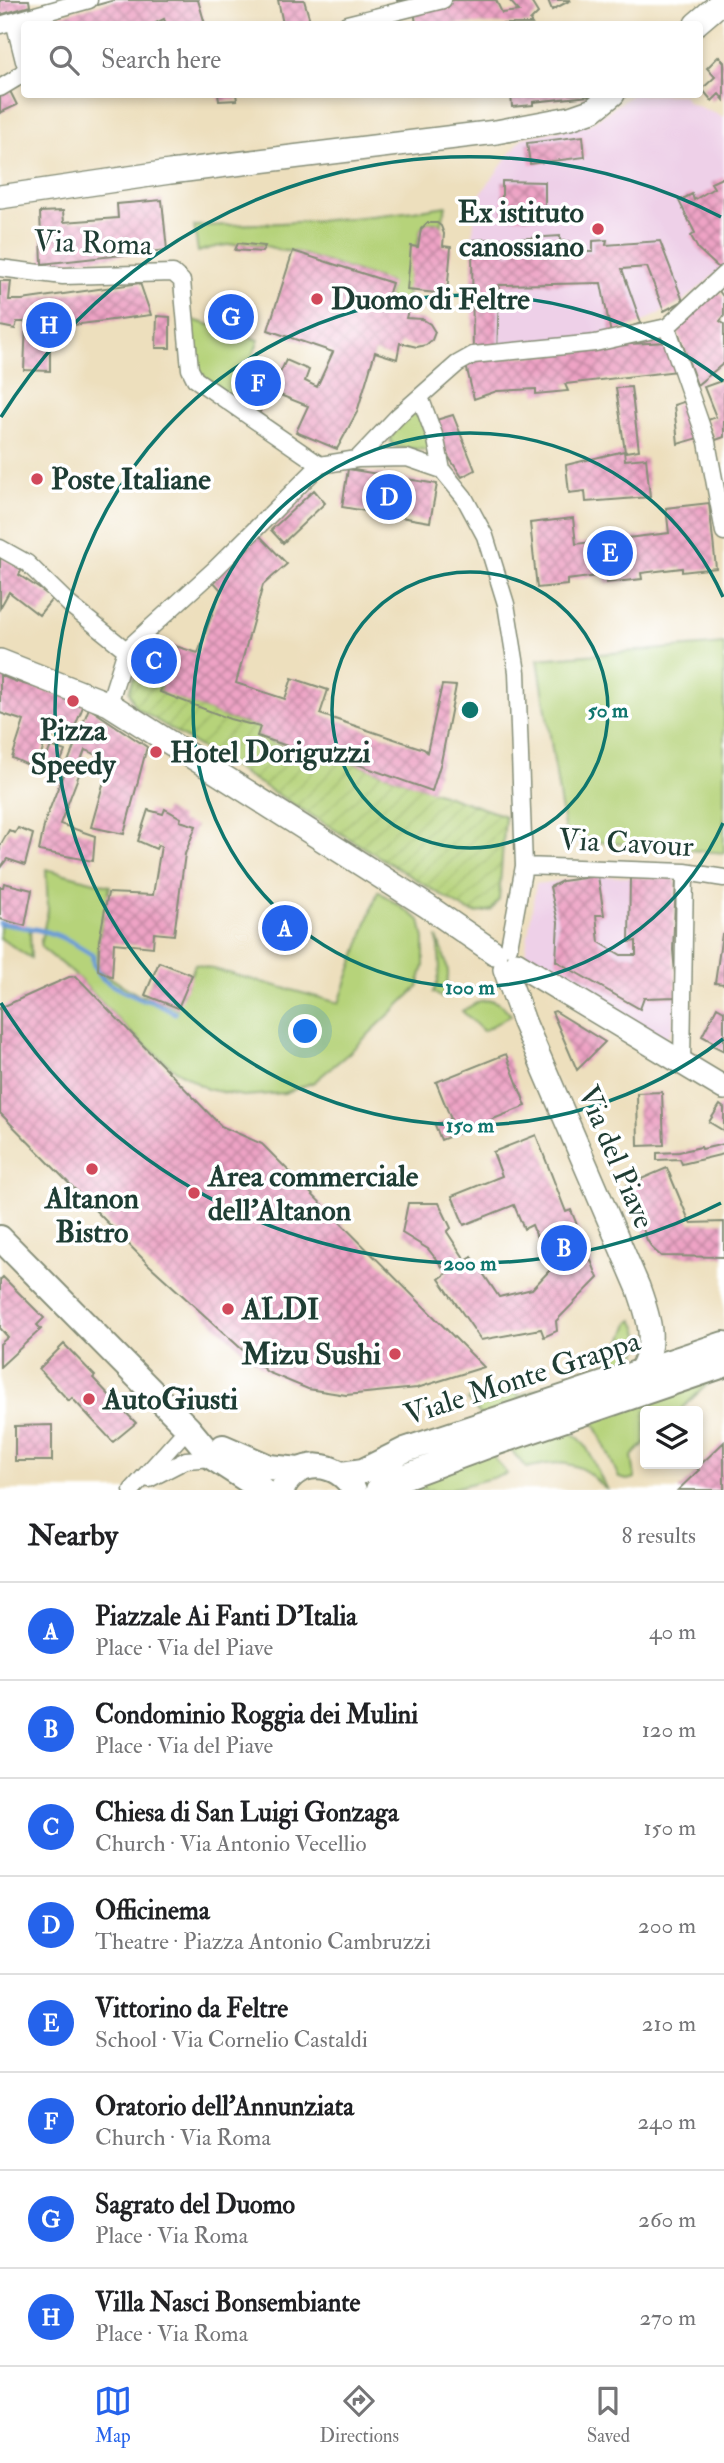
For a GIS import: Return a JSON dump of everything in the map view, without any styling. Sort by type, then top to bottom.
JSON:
[{"type":"main road","name":"Viale Monte Grappa","points":[[0,1238],[188,1428],[213,1458],[263,1490]]},
{"type":"main road","name":"Viale Monte Grappa","points":[[188,1428],[251,1461],[269,1467],[299,1470],[321,1466],[348,1482],[363,1471],[405,1450],[724,1344]]},
{"type":"main road","name":"Viale Monte Grappa","points":[[378,1490],[401,1478],[495,1443],[724,1364]]},
{"type":"main road","points":[[282,1490],[290,1477],[299,1470]]},
{"type":"street","points":[[21,54],[7,23],[39,7],[89,0]]},
{"type":"street","points":[[358,21],[443,0]]},
{"type":"street","points":[[699,21],[724,0]]},
{"type":"street","points":[[0,88],[21,74]]},
{"type":"street","points":[[0,197],[170,172],[496,132],[570,118],[593,110],[608,98]]},
{"type":"street","name":"Via Roma","points":[[0,268],[63,276],[178,275],[182,281],[190,369],[195,379],[320,465]]},
{"type":"street","points":[[357,459],[388,425],[457,364],[473,355],[595,344],[667,327],[724,274]]},
{"type":"street","points":[[667,327],[707,442],[724,531]]},
{"type":"street","points":[[420,397],[436,440],[442,470],[464,497],[485,536],[506,604],[517,672],[524,866],[506,958]]},
{"type":"street","points":[[109,704],[125,650],[215,569],[320,465],[357,459],[407,458],[442,470]]},
{"type":"street","points":[[0,548],[27,563],[71,606],[125,650]]},
{"type":"street","points":[[0,661],[109,704],[506,958],[724,1088]]},
{"type":"street","name":"Via Cavour","points":[[524,866],[685,872],[724,878]]},
{"type":"street","points":[[682,1063],[685,872]]},
{"type":"street","name":"Via del Piave","points":[[506,958],[524,1022],[644,1303],[652,1338],[646,1362],[640,1372]]},
{"type":"street","points":[[135,1488],[188,1428]]},
{"type":"street","points":[[135,1488],[186,1460],[213,1458]]},
{"type":"shaded area","name":"Ex istituto canossiano","points":[[628,98],[685,98],[688,102],[724,117],[724,267],[683,301],[641,323],[611,334],[473,363],[472,240],[476,200],[522,138],[590,124]]},
{"type":"shaded area","points":[[598,876],[676,879],[673,950],[677,997],[672,1030],[665,1040],[525,954],[536,884]]},
{"type":"green space","points":[[446,206],[441,226],[427,223],[421,229],[407,290],[409,307],[386,302],[391,283],[293,251],[240,244],[198,252],[194,226],[383,215]]},
{"type":"green space","points":[[190,319],[259,340],[235,400],[199,372],[192,350]]},
{"type":"green space","points":[[414,412],[420,415],[430,446],[427,450],[396,447],[390,441],[399,424]]},
{"type":"green space","points":[[724,644],[724,853],[566,839],[538,659]]},
{"type":"green space","points":[[134,677],[162,685],[160,691],[230,719],[260,727],[258,737],[318,756],[320,751],[505,816],[499,899],[492,910],[482,912],[471,912],[459,906],[135,707],[129,691]]},
{"type":"green space","points":[[46,869],[110,886],[99,941],[98,970],[140,996],[145,995],[177,1008],[195,964],[339,1003],[378,891],[420,920],[424,939],[424,966],[418,987],[349,1053],[314,1082],[285,1093],[243,1096],[207,1089],[171,1067],[127,1029],[76,976],[42,948],[48,910]]},
{"type":"green space","points":[[0,922],[30,929],[31,958],[0,938]]},
{"type":"green space","points":[[437,937],[448,974],[442,998],[433,992],[440,972]]},
{"type":"green space","points":[[492,1000],[503,1006],[511,1015],[483,1031],[462,1011],[480,1001]]},
{"type":"green space","points":[[633,1320],[640,1342],[632,1364],[483,1418],[468,1400],[510,1383],[519,1396],[609,1365],[606,1352],[622,1341],[629,1323]]},
{"type":"green space","points":[[715,1377],[684,1406],[640,1406],[640,1448],[632,1456],[635,1478],[619,1478],[593,1420]]},
{"type":"green space","points":[[565,1430],[574,1434],[587,1448],[608,1490],[593,1476],[572,1465],[550,1464],[526,1468],[507,1445]]},
{"type":"green space","points":[[490,1452],[507,1474],[447,1490],[391,1490]]},
{"type":"building","points":[[0,0],[29,0],[30,6],[0,15]]},
{"type":"building","points":[[115,0],[198,0],[204,21],[164,19],[40,21]]},
{"type":"building","points":[[278,0],[304,0],[310,21],[282,21]]},
{"type":"building","points":[[397,0],[496,0],[502,13],[519,11],[509,0],[530,0],[538,13],[530,21],[416,21],[414,10],[398,6]]},
{"type":"building","points":[[548,0],[571,0],[552,10]]},
{"type":"building","points":[[719,56],[724,62],[724,100],[719,94],[712,101],[703,90],[715,77],[707,68]]},
{"type":"building","points":[[7,85],[17,105],[0,113],[0,89]]},
{"type":"building","points":[[219,98],[237,100],[219,101]]},
{"type":"building","points":[[511,98],[570,98],[533,102],[533,105],[512,107]]},
{"type":"building","points":[[583,136],[585,157],[530,164],[527,143]]},
{"type":"building","points":[[724,177],[724,267],[721,270],[698,249],[691,236],[695,233],[679,201],[692,194],[694,200],[714,188],[711,183]]},
{"type":"building","points":[[502,181],[545,182],[545,218],[502,218]]},
{"type":"building","points":[[162,200],[167,250],[42,264],[40,212],[63,211],[64,222],[118,218],[117,204]]},
{"type":"building","points":[[427,223],[441,226],[444,234],[443,246],[451,247],[447,294],[407,290],[411,246],[418,247],[421,229]]},
{"type":"building","points":[[560,236],[560,241],[569,241],[569,252],[593,252],[593,241],[607,240],[606,245],[660,241],[683,301],[664,311],[647,267],[622,269],[641,323],[611,334],[601,283],[499,285],[497,358],[668,342],[678,371],[565,384],[568,391],[536,394],[536,389],[497,391],[474,399],[466,365],[473,363],[472,240],[506,238],[506,254],[514,253],[514,239]]},
{"type":"building","points":[[238,243],[265,246],[262,252],[235,250]]},
{"type":"building","points":[[293,251],[392,283],[386,302],[409,307],[406,318],[422,319],[430,324],[435,332],[426,345],[417,347],[400,343],[397,359],[375,352],[357,412],[337,449],[296,432],[308,406],[270,391],[259,414],[235,400],[250,363],[279,375],[286,360],[309,370],[305,381],[317,387],[333,352],[268,330]]},
{"type":"building","points":[[0,281],[11,281],[9,300],[140,283],[151,315],[50,328],[50,371],[24,370],[26,322],[17,322],[15,329],[0,326]]},
{"type":"building","points":[[715,285],[724,298],[724,316],[720,321],[724,324],[724,363],[697,385],[675,323]]},
{"type":"building","points":[[157,316],[170,317],[170,348],[156,348]]},
{"type":"building","points":[[724,380],[724,437],[716,440],[708,420],[716,417],[704,387]]},
{"type":"building","points":[[631,387],[639,450],[625,452],[616,388]]},
{"type":"building","points":[[686,401],[698,438],[678,444],[674,405]]},
{"type":"building","points":[[453,415],[475,470],[462,477],[446,453],[433,421]]},
{"type":"building","points":[[624,451],[625,460],[646,458],[650,497],[586,502],[585,491],[569,493],[566,465]]},
{"type":"building","points":[[348,469],[437,484],[430,522],[342,507]]},
{"type":"building","points":[[314,490],[325,503],[283,543],[271,530]]},
{"type":"building","points":[[709,503],[716,568],[682,572],[682,568],[641,573],[642,579],[606,583],[605,575],[567,580],[567,585],[537,588],[530,523],[573,518],[576,544],[669,533],[666,508]]},
{"type":"building","points":[[259,535],[287,564],[263,585],[236,683],[285,699],[292,678],[328,690],[320,714],[427,752],[442,685],[456,686],[441,762],[432,791],[320,751],[318,756],[257,736],[260,727],[230,719],[160,692],[162,685],[134,677],[146,637],[198,653],[221,590],[212,580]]},
{"type":"building","points":[[0,556],[22,569],[19,575],[53,598],[39,615],[9,592],[0,608]]},
{"type":"building","points":[[0,675],[84,704],[70,739],[54,733],[53,737],[47,735],[37,769],[12,758],[24,721],[0,713]]},
{"type":"building","points":[[89,708],[147,747],[124,834],[91,827],[110,760],[85,750],[79,766],[80,772],[60,824],[95,836],[93,861],[39,851],[45,821]]},
{"type":"building","points":[[51,746],[65,751],[55,776],[42,769]]},
{"type":"building","points":[[165,809],[181,818],[180,821],[196,826],[185,854],[174,935],[154,933],[153,947],[114,943],[112,977],[98,970],[99,941],[108,893],[153,895],[161,846],[158,845],[156,849],[138,841],[148,810],[163,814]]},
{"type":"building","points":[[18,828],[33,834],[25,865],[7,859],[0,868],[0,846],[9,830],[15,833]]},
{"type":"building","points":[[598,876],[604,915],[596,915],[599,942],[621,955],[636,955],[636,941],[629,942],[630,877],[676,879],[673,950],[677,997],[644,998],[640,1009],[556,961],[558,922],[550,887],[562,881]]},
{"type":"building","points":[[4,883],[32,890],[25,926],[0,919],[0,887],[3,887]]},
{"type":"building","points":[[724,934],[724,984],[715,983]]},
{"type":"building","points":[[159,962],[192,975],[178,1008],[145,995]]},
{"type":"building","name":"Area commerciale dell'Altanon","points":[[76,976],[221,1126],[262,1144],[484,1367],[417,1388],[346,1395],[308,1389],[267,1372],[148,1264],[0,1113],[0,1008]]},
{"type":"building","points":[[717,1007],[724,1011],[724,1051],[702,1036]]},
{"type":"building","points":[[555,1011],[605,1042],[577,1070],[552,1012]]},
{"type":"building","points":[[506,1054],[526,1106],[441,1140],[435,1125],[451,1119],[436,1082]]},
{"type":"building","points":[[662,1092],[664,1145],[638,1146],[637,1093]]},
{"type":"building","points":[[720,1105],[724,1108],[724,1131],[709,1122]]},
{"type":"building","points":[[536,1135],[566,1212],[571,1210],[598,1278],[556,1321],[557,1331],[544,1337],[541,1329],[481,1340],[439,1279],[447,1273],[428,1249],[402,1233],[408,1203],[439,1203],[451,1228],[447,1232],[466,1261],[472,1257],[499,1297],[532,1289],[550,1270],[532,1225],[524,1229],[514,1205],[464,1225],[452,1196],[502,1176],[493,1152]]},
{"type":"building","points":[[724,1144],[724,1154],[682,1164],[680,1159],[657,1160],[657,1153]]},
{"type":"building","points":[[667,1168],[690,1223],[724,1222],[724,1257],[661,1256],[647,1240],[627,1185]]},
{"type":"building","points":[[3,1277],[44,1318],[37,1325],[41,1329],[0,1367],[0,1344],[8,1337],[0,1328],[0,1280]]},
{"type":"building","points":[[64,1344],[136,1423],[113,1442],[72,1398],[69,1401],[39,1369]]},
{"type":"building","points":[[52,1425],[52,1461],[15,1461],[15,1426]]},
{"type":"building","points":[[724,1442],[724,1490],[678,1490],[698,1469],[703,1469],[703,1462]]},
{"type":"waterway","points":[[0,923],[38,930],[69,941],[93,955],[97,972],[109,984],[175,1013]]},
{"type":"place","name":"Ex istituto canossiano","points":[[598,229]]},
{"type":"place","name":"Duomo di Feltre","points":[[317,299]]},
{"type":"place","name":"Sagrato del Duomo","points":[[231,317]]},
{"type":"place","name":"Villa Nasci Bonsembiante","points":[[49,325]]},
{"type":"place","name":"Oratorio dell'Annunziata","points":[[258,383]]},
{"type":"place","name":"Poste Italiane","points":[[37,479]]},
{"type":"place","name":"Officinema","points":[[389,497]]},
{"type":"place","name":"Vittorino da Feltre","points":[[610,553]]},
{"type":"place","name":"Chiesa di San Luigi Gonzaga","points":[[154,661]]},
{"type":"place","name":"Pizza Speedy","points":[[73,701]]},
{"type":"place","name":"Hotel Doriguzzi","points":[[156,752]]},
{"type":"place","name":"Piazzale Ai Fanti D'Italia","points":[[285,928]]},
{"type":"place","name":"Altanon Bistro","points":[[92,1169]]},
{"type":"place","name":"Area commerciale dell'Altanon","points":[[194,1193]]},
{"type":"place","name":"Condominio Roggia dei Mulini","points":[[564,1248]]},
{"type":"place","name":"ALDI","points":[[228,1309]]},
{"type":"place","name":"Mizu Sushi","points":[[395,1354]]},
{"type":"place","name":"AutoGiusti","points":[[89,1399]]}]
